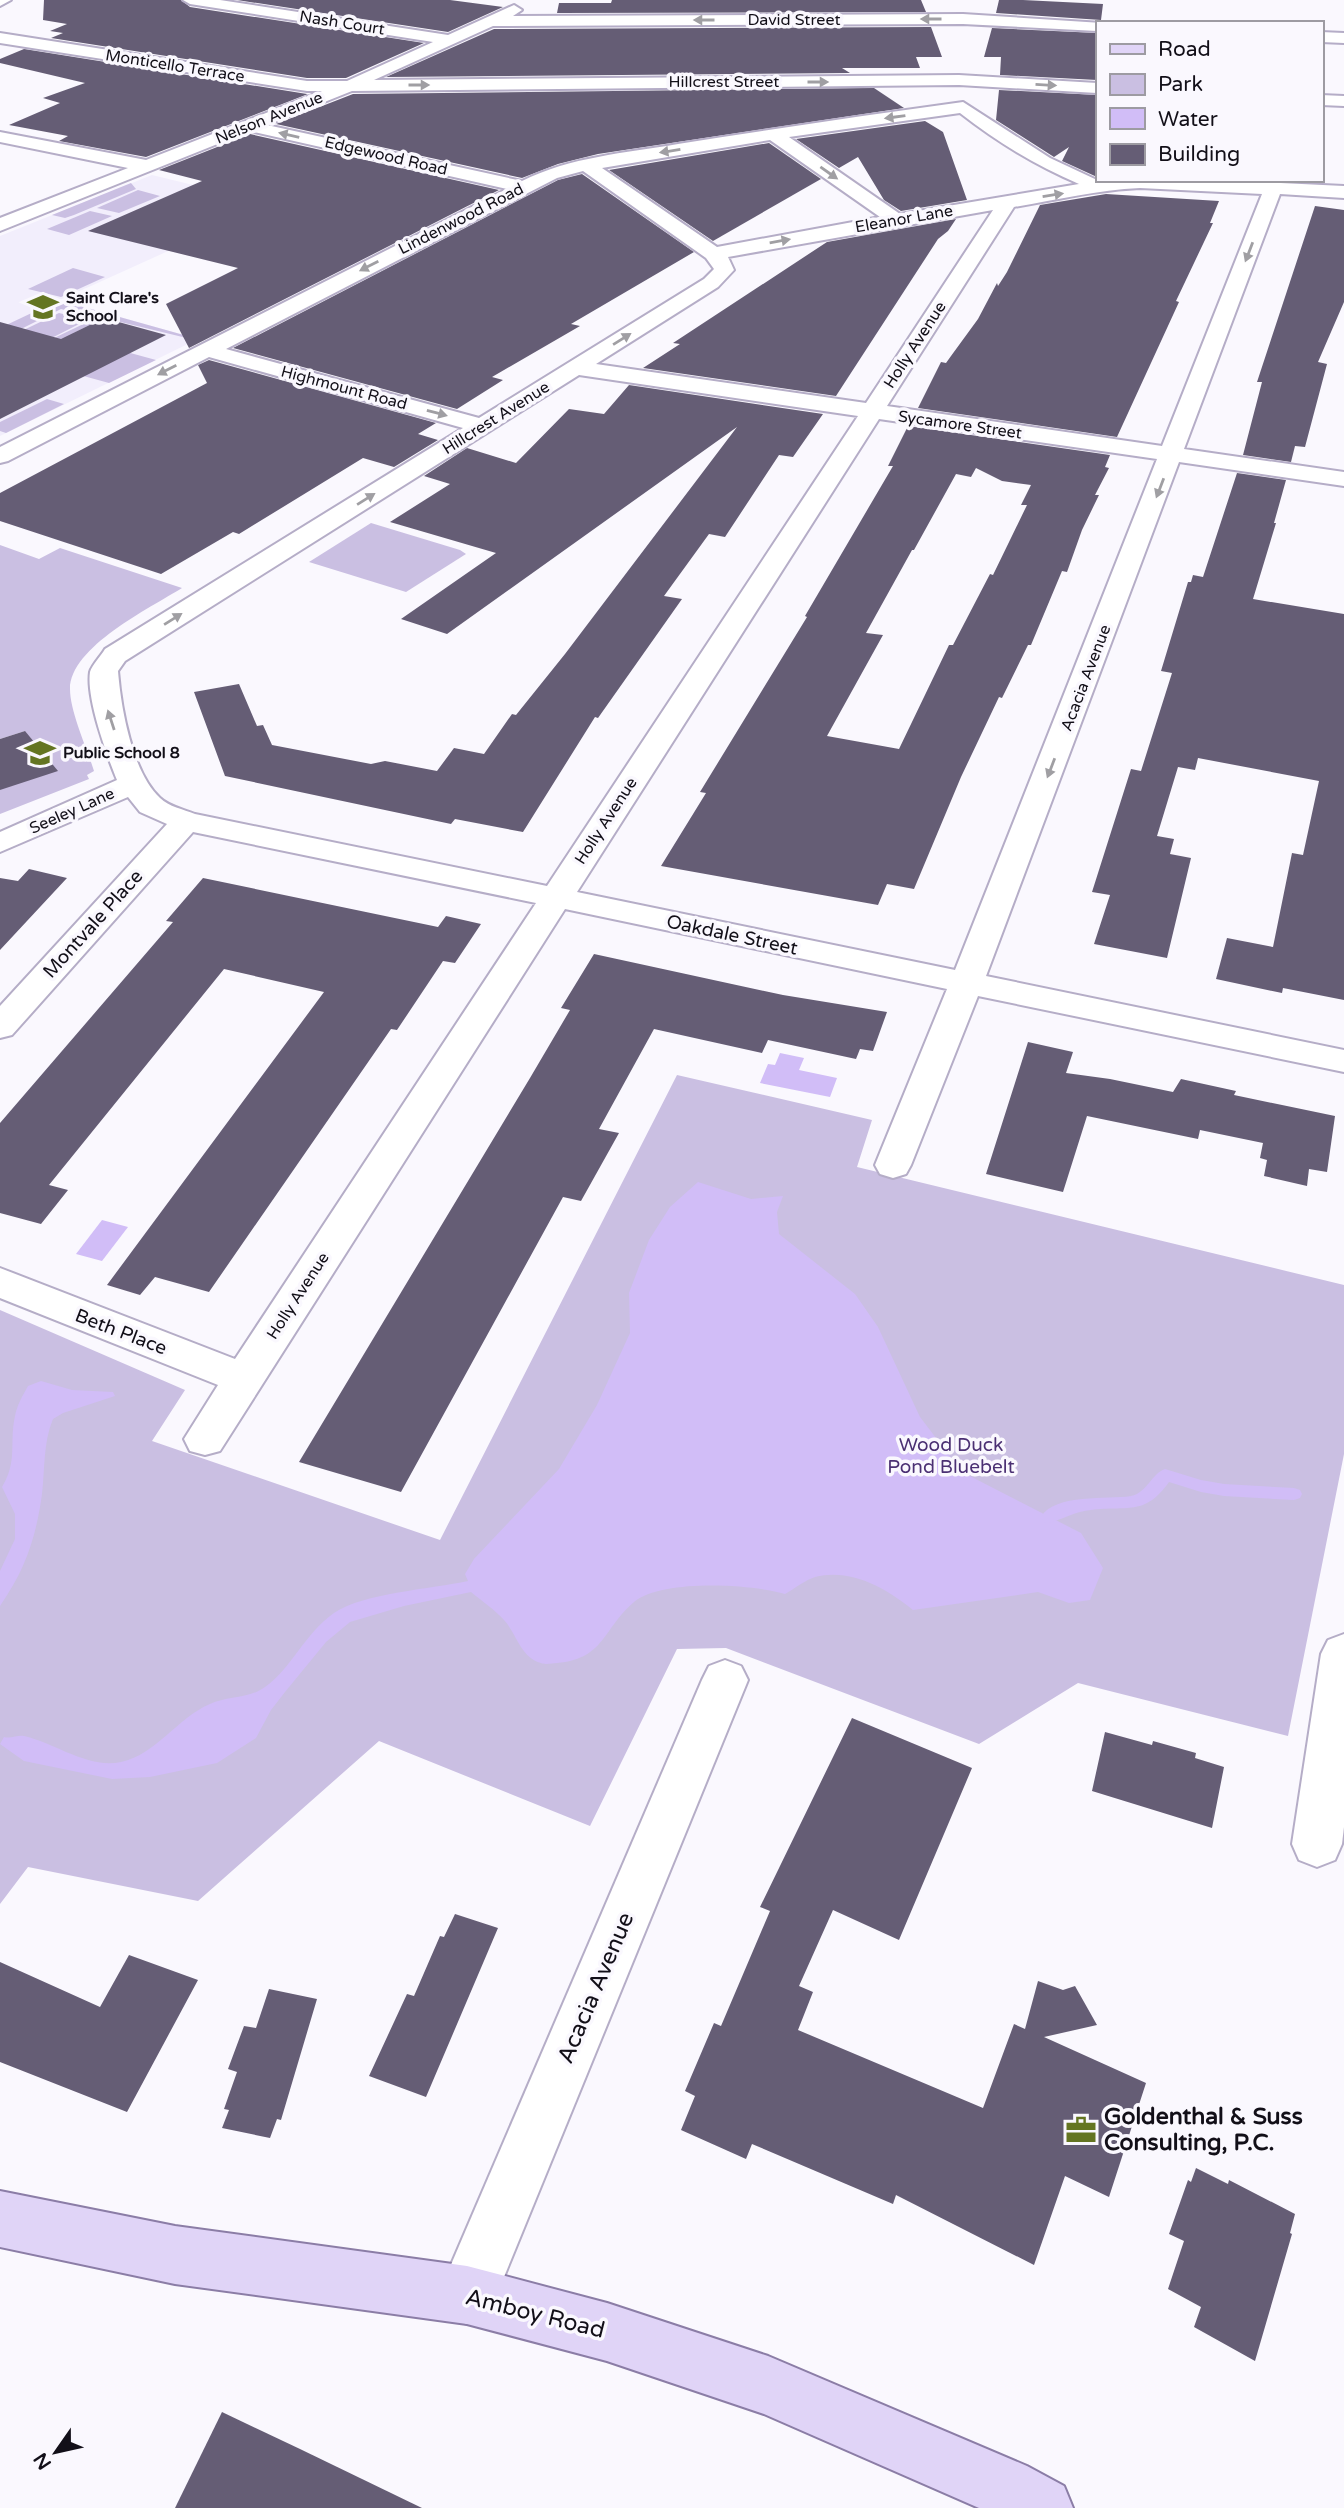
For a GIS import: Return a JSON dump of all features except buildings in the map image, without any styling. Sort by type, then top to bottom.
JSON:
[{"type":"main road","name":"Amboy Road","points":[[0,2219],[175,2255],[467,2295],[607,2332],[768,2386],[1005,2488],[1042,2508]]},
{"type":"street","name":"Nash Court","points":[[190,0],[453,40]]},
{"type":"street","name":"Nelson Avenue","points":[[0,225],[351,85],[453,40],[534,0]]},
{"type":"street","points":[[962,25],[963,0]]},
{"type":"street","name":"David Street","points":[[491,21],[1096,26]]},
{"type":"street","points":[[1323,37],[1344,38]]},
{"type":"street","name":"Monticello Terrace","points":[[0,38],[286,84],[351,85]]},
{"type":"street","points":[[960,74],[963,107],[996,133],[1044,162],[1096,185]]},
{"type":"street","name":"Hillcrest Street","points":[[351,85],[960,74],[1096,88]]},
{"type":"street","points":[[1323,100],[1344,101]]},
{"type":"street","name":"Lindenwood Road","points":[[0,456],[551,174],[586,164],[963,107]]},
{"type":"street","name":"Edgewood Road","points":[[249,126],[523,187]]},
{"type":"street","points":[[773,134],[896,220]]},
{"type":"street","points":[[0,137],[148,166]]},
{"type":"street","points":[[586,164],[713,254]]},
{"type":"street","name":"Eleanor Lane","points":[[713,254],[1096,185],[1140,182],[1344,192]]},
{"type":"street","name":"Acacia Avenue","points":[[893,1165],[1173,455],[1273,188]]},
{"type":"street","name":"Holly Avenue","points":[[205,1439],[1008,202]]},
{"type":"street","name":"Hillcrest Avenue","points":[[116,655],[711,283],[724,270],[723,262],[713,254]]},
{"type":"street","name":"Highmount Road","points":[[206,349],[483,426]]},
{"type":"street","name":"Sycamore Street","points":[[576,368],[1344,479]]},
{"type":"street","name":"Seeley Lane","points":[[0,843],[133,784],[107,711],[104,671],[116,655]]},
{"type":"street","name":"Oakdale Street","points":[[133,784],[152,807],[186,821],[966,985],[1344,1061]]},
{"type":"street","name":"Montvale Place","points":[[0,1027],[186,821]]},
{"type":"street","name":"Beth Place","points":[[0,1282],[244,1380]]},
{"type":"street","points":[[1317,1844],[1344,1654]]},
{"type":"street","name":"Acacia Avenue","points":[[467,2295],[725,1681]]},
{"type":"shaded area","name":"Saint Clare's School","points":[[152,175],[272,204],[60,300],[198,339],[0,436],[0,236]]},
{"type":"green space","points":[[131,183],[136,189],[74,215],[65,218],[52,215]]},
{"type":"green space","points":[[138,190],[160,196],[119,213],[97,208]]},
{"type":"green space","points":[[90,211],[112,216],[69,235],[47,229]]},
{"type":"green space","points":[[73,268],[105,277],[61,297],[28,289]]},
{"type":"green space","points":[[59,300],[198,339],[104,318],[74,333],[96,340],[29,350],[96,318],[61,309],[5,337],[0,328]]},
{"type":"green space","points":[[59,313],[87,320],[34,347],[5,339]]},
{"type":"green space","points":[[123,351],[156,360],[109,383],[47,366]]},
{"type":"green space","points":[[47,399],[64,404],[6,433],[0,431],[0,422]]},
{"type":"green space","points":[[371,523],[466,554],[406,592],[309,562]]},
{"type":"green space","points":[[0,545],[39,559],[60,548],[182,588],[114,630],[83,658],[74,673],[71,698],[94,771],[87,775],[89,779],[0,814],[0,790],[25,731],[0,739]]},
{"type":"green space","name":"Wood Duck Pond Bluebelt","points":[[677,1075],[872,1120],[857,1167],[1344,1285],[1344,1454],[1288,1736],[1078,1683],[979,1744],[726,1648],[677,1649],[590,1826],[379,1741],[198,1901],[28,1867],[0,1904],[0,1310],[185,1390],[152,1441],[440,1540]]},
{"type":"water","points":[[780,1053],[804,1058],[799,1070],[837,1078],[830,1097],[760,1083],[768,1064],[775,1065]]},
{"type":"water","points":[[698,1182],[751,1199],[783,1196],[777,1212],[779,1234],[855,1294],[878,1327],[920,1417],[962,1472],[1081,1533],[1103,1568],[1090,1600],[1069,1603],[1038,1592],[913,1610],[880,1588],[842,1575],[815,1577],[785,1594],[730,1586],[685,1587],[647,1595],[634,1602],[602,1641],[585,1655],[573,1660],[543,1664],[528,1656],[504,1620],[471,1592],[404,1606],[350,1622],[326,1642],[285,1692],[271,1710],[256,1738],[217,1763],[150,1777],[112,1779],[24,1761],[0,1744],[4,1737],[24,1736],[96,1762],[121,1762],[134,1758],[198,1710],[217,1701],[252,1694],[265,1687],[283,1671],[324,1621],[347,1606],[380,1596],[468,1581],[465,1574],[474,1559],[559,1469],[597,1405],[630,1333],[629,1293],[649,1240],[670,1207]]},
{"type":"water","points":[[102,1220],[128,1227],[102,1261],[76,1254]]},
{"type":"water","points":[[41,1381],[72,1390],[113,1392],[115,1396],[63,1413],[53,1419],[47,1437],[42,1494],[33,1539],[23,1566],[0,1606],[0,1571],[15,1539],[15,1514],[2,1487],[10,1469],[13,1426],[20,1400],[28,1386]]},
{"type":"waterway","points":[[1049,1517],[1071,1507],[1092,1503],[1137,1502],[1156,1488],[1165,1475],[1224,1490],[1294,1494]]},
{"type":"place","name":"Saint Clare's School","points":[[43,307]]},
{"type":"place","name":"Public School 8","points":[[40,753]]},
{"type":"place","name":"Goldenthal & Suss Consulting, P.C.","points":[[1081,2130]]}]
